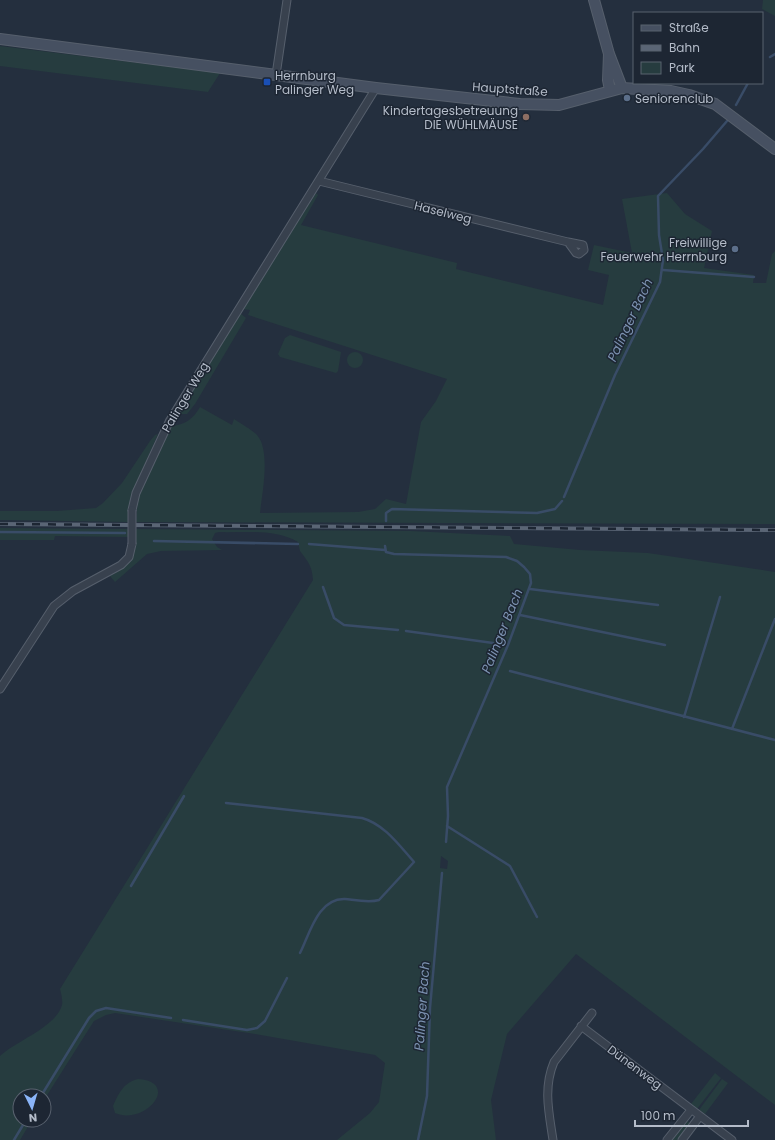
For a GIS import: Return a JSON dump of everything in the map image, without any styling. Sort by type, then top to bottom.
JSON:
[{"type":"main road","points":[[594,0],[609,54],[619,76],[622,88]]},
{"type":"main road","name":"Hauptstraße","points":[[0,39],[376,88],[542,105],[572,102],[610,90],[622,88],[652,89],[703,99],[724,110],[740,121],[775,149]]},
{"type":"main road","points":[[609,54],[608,80],[610,90]]},
{"type":"street","points":[[276,75],[287,0]]},
{"type":"street","name":"Palinger Weg","points":[[0,689],[54,606],[73,591],[121,565],[129,557],[132,544],[132,510],[136,493],[170,420],[376,88]]},
{"type":"street","name":"Haselweg","points":[[319,181],[568,242]]},
{"type":"street","points":[[553,1140],[547,1101],[548,1080],[554,1062],[592,1013]]},
{"type":"street","name":"Dünenweg","points":[[581,1026],[732,1140]]},
{"type":"street","points":[[667,1140],[691,1110]]},
{"type":"street","points":[[682,1140],[700,1116]]},
{"type":"green space","points":[[763,0],[775,0],[775,16],[762,9]]},
{"type":"green space","points":[[0,46],[220,73],[208,92],[0,66]]},
{"type":"green space","points":[[316,193],[318,195],[301,225],[457,263],[456,269],[603,305],[609,275],[588,270],[594,245],[632,253],[622,199],[667,193],[685,214],[712,231],[704,268],[754,275],[753,283],[766,283],[772,254],[775,251],[775,524],[136,522],[138,497],[171,426],[188,421],[200,407],[232,425],[234,419],[255,433],[261,442],[265,462],[260,513],[358,512],[375,509],[386,499],[406,504],[421,422],[436,401],[447,379],[248,315],[250,310],[242,309]]},
{"type":"green space","points":[[240,313],[246,318],[195,404],[187,414],[178,414]]},
{"type":"green space","points":[[290,335],[341,352],[338,371],[336,373],[280,357],[278,354],[285,338]]},
{"type":"green space","points":[[352,352],[358,352],[363,357],[361,366],[358,368],[352,368],[347,363],[347,357]]},
{"type":"green space","points":[[158,434],[131,496],[128,522],[0,520],[0,511],[57,511],[96,508],[103,503],[122,483],[150,441],[155,435]]},
{"type":"green space","points":[[0,528],[128,529],[128,537],[55,536],[54,540],[0,540]]},
{"type":"green space","points":[[135,529],[411,531],[510,536],[514,544],[580,550],[648,553],[775,572],[775,1105],[576,954],[507,1034],[491,1100],[496,1140],[337,1140],[370,1113],[379,1102],[385,1063],[375,1055],[255,1034],[115,1013],[106,1015],[94,1021],[52,1088],[12,1088],[12,1128],[27,1128],[20,1140],[0,1140],[0,1056],[44,1027],[58,1013],[62,1005],[60,989],[313,580],[311,567],[300,551],[298,542],[269,533],[219,532],[215,533],[212,539],[217,547],[222,550],[161,551],[147,554],[115,582],[110,576],[129,562],[132,558],[135,546]],"holes":[[[441,856],[448,861],[447,869],[440,868]]]},
{"type":"green space","points":[[715,1073],[721,1078],[697,1109],[691,1104]]},
{"type":"green space","points":[[138,1079],[151,1082],[157,1087],[158,1095],[154,1102],[147,1109],[138,1114],[127,1115],[115,1113],[113,1106],[120,1093],[125,1086]]},
{"type":"green space","points":[[722,1079],[728,1083],[705,1114],[699,1110]]},
{"type":"green space","points":[[688,1121],[690,1124],[678,1140],[672,1140]]},
{"type":"waterway","name":"Palinger Bach","points":[[770,57],[775,54]]},
{"type":"waterway","name":"Palinger Bach","points":[[736,105],[747,84]]},
{"type":"waterway","name":"Palinger Bach","points":[[564,497],[615,375],[660,282],[663,260],[659,235],[658,196],[703,149],[727,121]]},
{"type":"waterway","points":[[663,270],[754,277]]},
{"type":"waterway","points":[[386,521],[386,513],[392,509],[537,513],[555,509],[562,501]]},
{"type":"waterway","points":[[0,532],[125,533]]},
{"type":"waterway","points":[[154,541],[298,544]]},
{"type":"waterway","points":[[309,544],[385,550]]},
{"type":"waterway","name":"Palinger Bach","points":[[385,546],[386,552],[394,554],[506,557],[517,561],[530,574],[531,583],[508,645],[447,787],[448,816],[446,842]]},
{"type":"waterway","points":[[323,587],[334,618],[344,625],[398,630]]},
{"type":"waterway","points":[[530,589],[658,605]]},
{"type":"waterway","points":[[684,717],[720,597]]},
{"type":"waterway","points":[[520,615],[665,645]]},
{"type":"waterway","points":[[732,729],[775,619]]},
{"type":"waterway","points":[[406,631],[493,643]]},
{"type":"waterway","points":[[510,671],[775,740]]},
{"type":"waterway","points":[[131,886],[184,796]]},
{"type":"waterway","points":[[226,803],[362,818],[384,830],[397,842],[414,862],[379,900],[366,901],[345,899],[336,900],[328,904],[316,918],[300,953]]},
{"type":"waterway","points":[[447,826],[510,866],[537,917]]},
{"type":"waterway","name":"Palinger Bach","points":[[418,1140],[427,1096],[430,1008],[442,873]]},
{"type":"waterway","points":[[183,1020],[247,1030],[257,1028],[265,1021],[287,978]]},
{"type":"waterway","points":[[46,1088],[89,1018],[96,1011],[106,1008],[171,1018]]},
{"type":"waterway","points":[[14,1140],[21,1128]]},
{"type":"railway","points":[[0,524],[775,530]]},
{"type":"place","name":"Herrnburg Palinger Weg","points":[[267,82]]},
{"type":"place","name":"Seniorenclub","points":[[627,98]]},
{"type":"place","name":"Kindertagesbetreuung DIE WÜHLMÄUSE","points":[[526,117]]},
{"type":"place","name":"Freiwillige Feuerwehr Herrnburg","points":[[735,249]]}]
